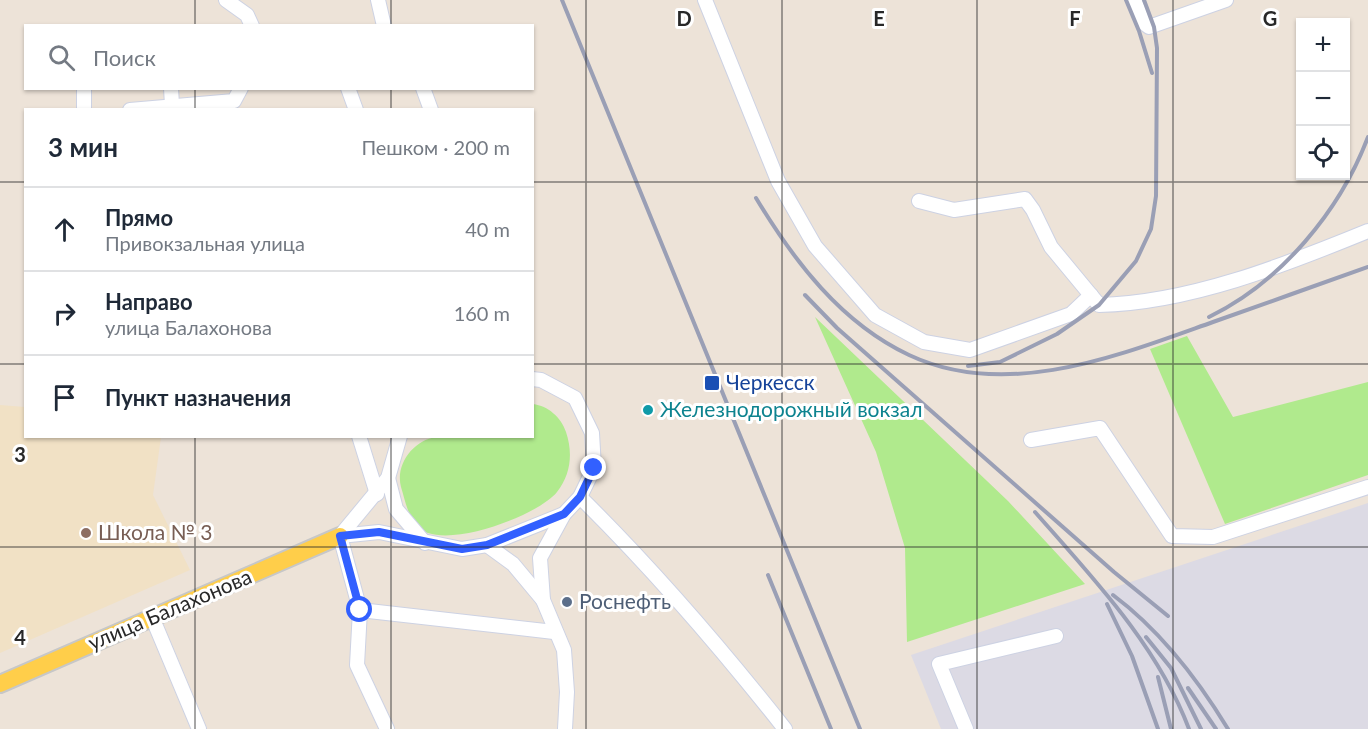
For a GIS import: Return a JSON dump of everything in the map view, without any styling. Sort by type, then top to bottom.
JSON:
[{"type":"main road","name":"улица Балахонова","points":[[0,684],[340,536]]},
{"type":"street","points":[[226,0],[247,15],[251,24]]},
{"type":"street","points":[[378,0],[384,24]]},
{"type":"street","points":[[705,0],[778,182],[815,246],[875,315],[924,342],[970,350],[1071,314],[1091,295]]},
{"type":"street","points":[[1134,0],[1145,24],[1149,27],[1226,0]]},
{"type":"street","points":[[84,90],[84,108]]},
{"type":"street","points":[[171,90],[172,105]]},
{"type":"street","points":[[147,108],[234,101],[240,90]]},
{"type":"street","points":[[349,90],[355,108]]},
{"type":"street","points":[[424,90],[430,108]]},
{"type":"street","points":[[919,201],[954,210],[1024,199],[1033,210],[1051,247],[1099,305],[1138,304],[1278,268],[1368,231]]},
{"type":"street","name":"улица Балахонова","points":[[340,536],[379,532],[462,549],[487,545],[564,514],[580,497],[594,468],[592,433],[575,398],[541,380],[534,379]]},
{"type":"street","points":[[1031,440],[1100,428],[1172,536],[1213,537],[1368,487]]},
{"type":"street","points":[[360,438],[377,494]]},
{"type":"street","name":"улица Балахонова","points":[[340,536],[388,478],[399,438]]},
{"type":"street","points":[[388,478],[396,509],[425,543]]},
{"type":"street","points":[[580,497],[642,558],[739,670],[785,729]]},
{"type":"street","points":[[564,514],[540,558],[543,600],[554,632],[564,650],[567,692],[565,729]]},
{"type":"street","points":[[340,536],[360,610],[357,665],[387,729]]},
{"type":"street","points":[[487,545],[513,564],[543,600]]},
{"type":"street","points":[[360,610],[554,632]]},
{"type":"street","points":[[152,617],[199,729]]},
{"type":"street","points":[[966,729],[939,664],[1056,636]]},
{"type":"shaded area","name":"Школа № 3","points":[[0,405],[24,407],[24,438],[161,438],[153,495],[190,570],[0,653]]},
{"type":"shaded area","points":[[1368,503],[1368,729],[941,729],[911,655]]},
{"type":"green space","points":[[815,317],[1008,501],[1085,584],[907,642],[905,548],[876,452]]},
{"type":"green space","points":[[1187,336],[1233,417],[1368,382],[1368,475],[1225,524],[1150,349]]},
{"type":"green space","points":[[534,404],[549,410],[564,427],[570,448],[568,471],[557,492],[530,511],[510,521],[465,534],[428,533],[416,525],[410,516],[400,478],[408,455],[420,443],[428,439],[534,438]]},
{"type":"railway","points":[[562,0],[860,729]]},
{"type":"railway","points":[[1126,0],[1139,31],[1152,73]]},
{"type":"railway","points":[[968,366],[1000,362],[1057,334],[1099,305],[1136,261],[1151,229],[1156,196],[1157,48],[1154,27],[1144,0]]},
{"type":"railway","points":[[1209,317],[1260,285],[1305,242],[1341,191],[1368,137]]},
{"type":"railway","points":[[756,198],[803,267],[821,288],[862,326],[884,342],[909,355],[946,368],[985,374],[1024,373],[1063,368],[1102,359],[1140,348],[1368,267]]},
{"type":"railway","points":[[805,295],[837,328],[1114,572],[1168,616]]},
{"type":"railway","points":[[1035,512],[1101,588],[1142,641],[1160,669],[1189,729]]},
{"type":"railway","points":[[768,575],[831,729]]},
{"type":"railway","points":[[1113,595],[1147,624],[1177,656],[1228,729]]},
{"type":"railway","points":[[1107,604],[1132,656],[1158,729]]},
{"type":"railway","points":[[1146,637],[1171,668],[1201,729]]},
{"type":"railway","points":[[1158,677],[1171,729]]},
{"type":"railway","points":[[1188,688],[1216,729]]},
{"type":"place","name":"Черкесск","points":[[712,383]]},
{"type":"place","name":"Железнодорожный вокзал","points":[[648,410]]},
{"type":"place","name":"Школа № 3","points":[[86,533]]},
{"type":"place","name":"Роснефть","points":[[567,602]]},
{"type":"route","points":[[360,610],[340,536],[379,532],[462,549],[487,545],[564,514],[580,497],[594,468]]}]
